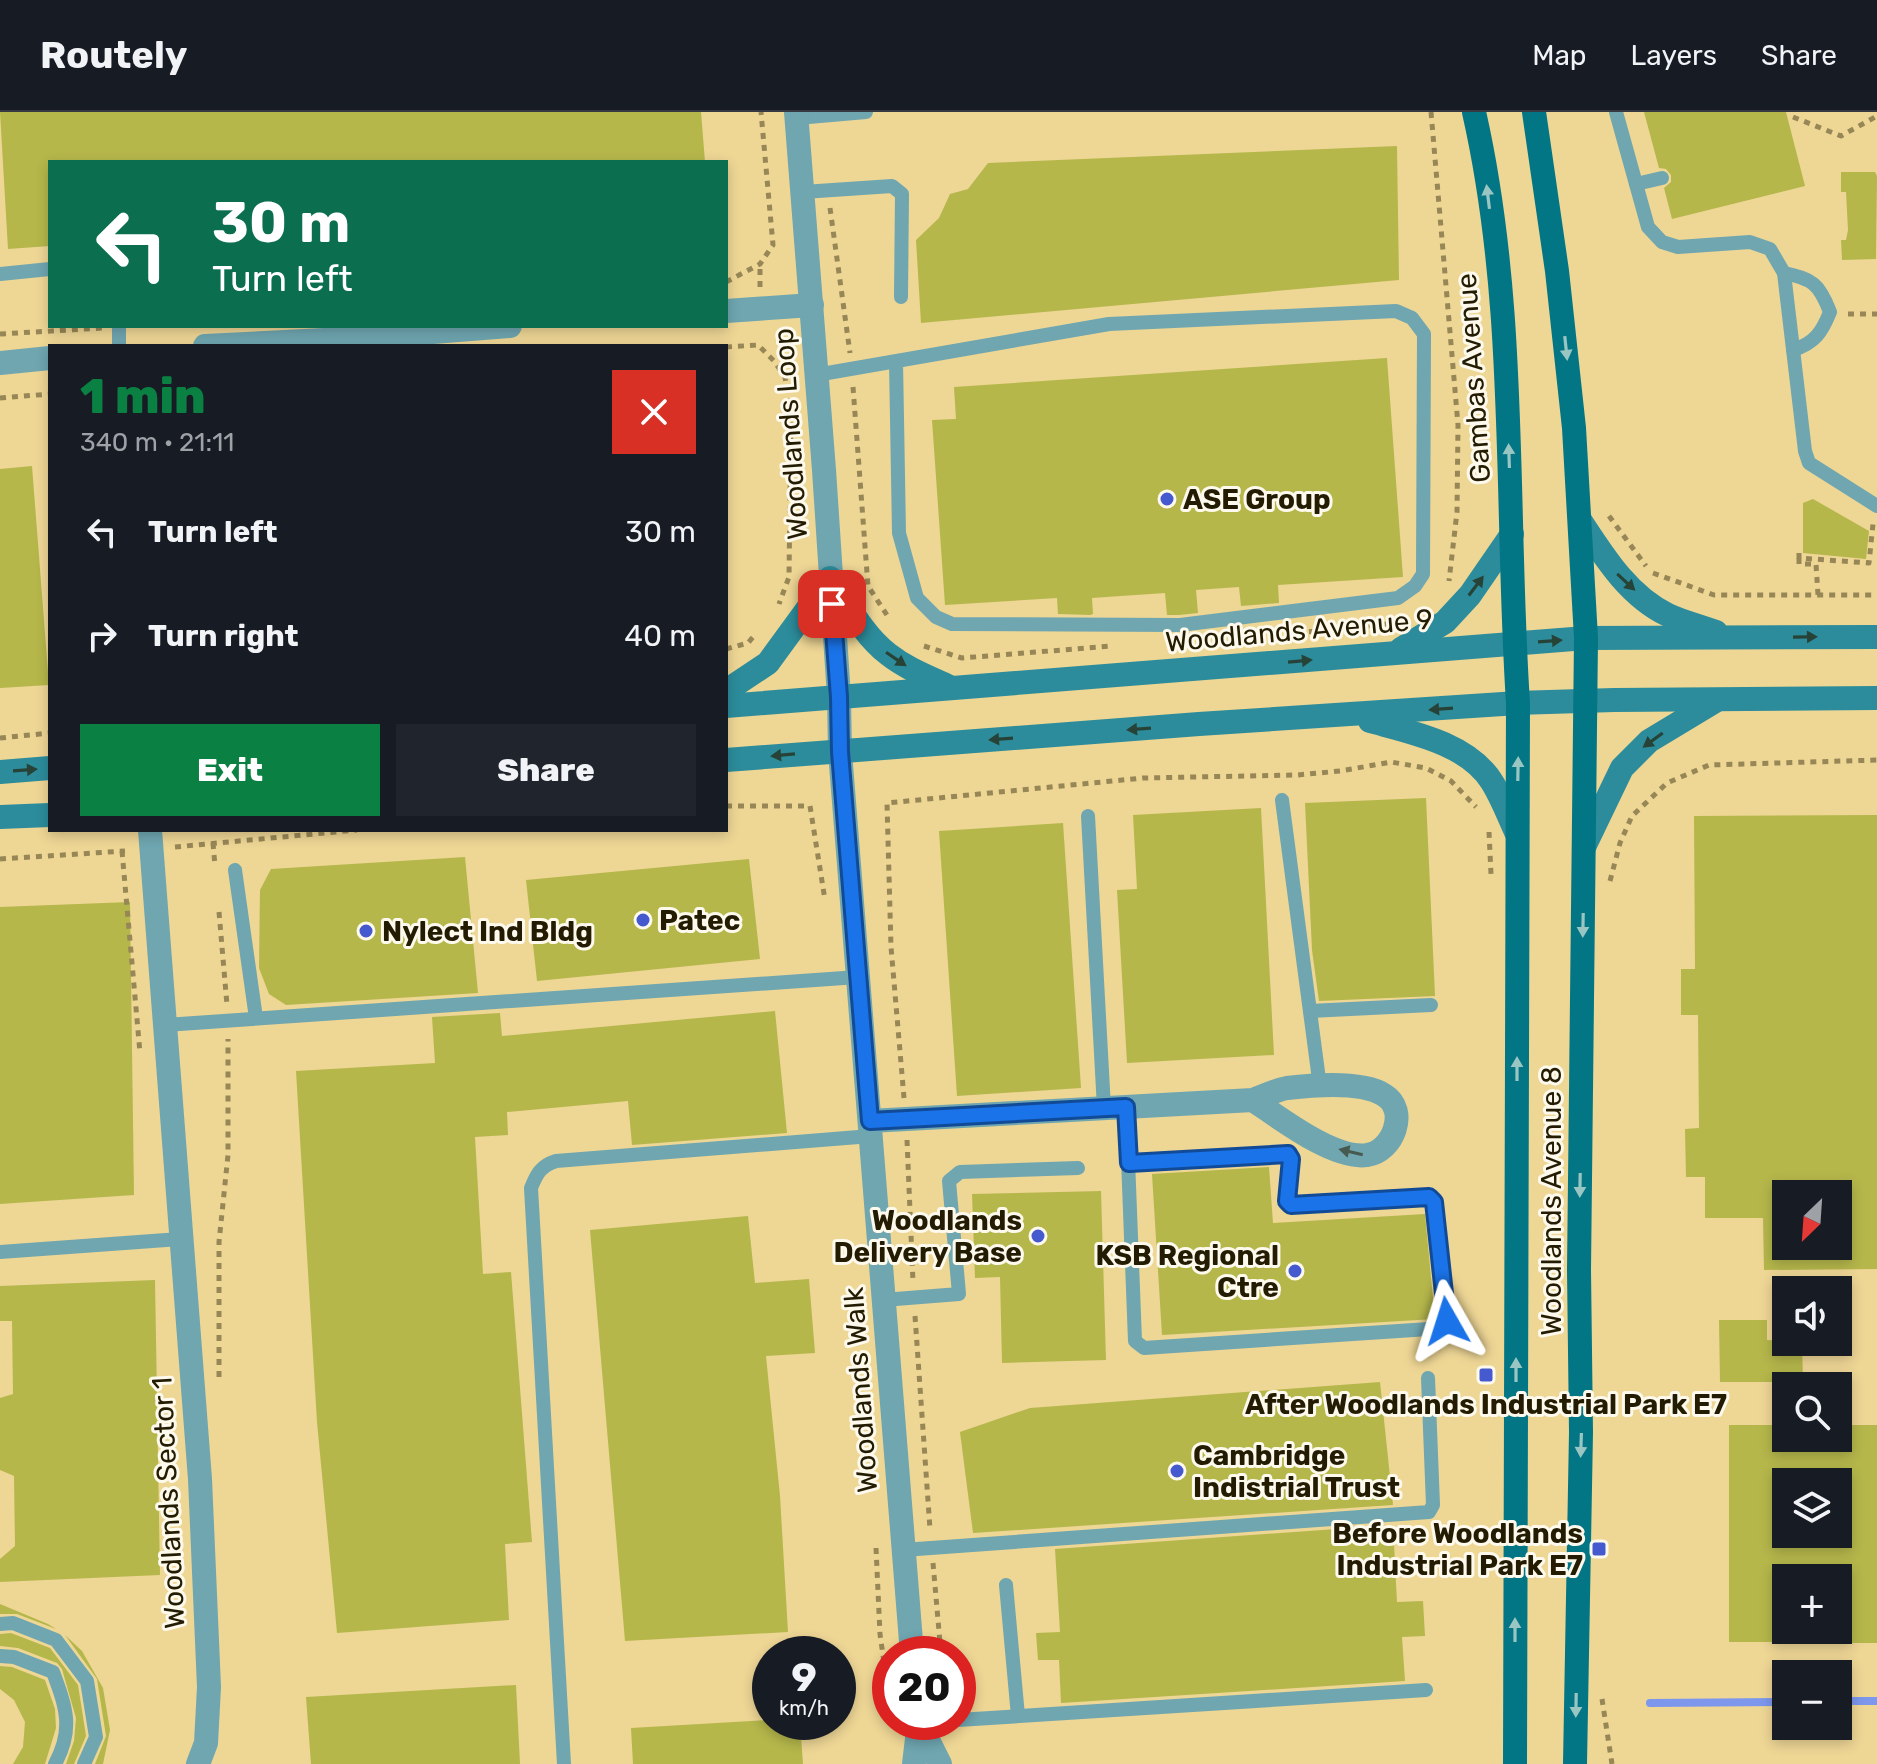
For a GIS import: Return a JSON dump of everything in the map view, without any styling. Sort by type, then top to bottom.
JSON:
[{"type":"main road","name":"Gambas Avenue","points":[[1474,112],[1483,152],[1506,340],[1514,643]]},
{"type":"main road","points":[[1534,112],[1557,271],[1574,428],[1586,638]]},
{"type":"main road","points":[[1580,520],[1612,569],[1642,596],[1666,614],[1732,638]]},
{"type":"main road","points":[[1396,653],[1445,622],[1470,595],[1512,534]]},
{"type":"main road","points":[[728,690],[768,663],[830,578],[861,625],[886,653],[913,671],[956,689]]},
{"type":"main road","name":"Woodlands Avenue 9","points":[[728,706],[1586,638],[1877,637]]},
{"type":"main road","name":"Woodlands Avenue 8","points":[[1575,1764],[1581,1432],[1579,1270],[1586,638]]},
{"type":"main road","name":"Woodlands Avenue 8","points":[[1514,643],[1518,703],[1515,1764]]},
{"type":"main road","points":[[728,760],[1518,703],[1877,698]]},
{"type":"main road","points":[[1584,847],[1622,768],[1649,741],[1719,699]]},
{"type":"main road","points":[[1350,715],[1430,737],[1462,754],[1491,780],[1517,834]]},
{"type":"main road","points":[[0,772],[48,768]]},
{"type":"main road","points":[[0,817],[48,815]]},
{"type":"street","name":"Woodlands Loop","points":[[796,115],[812,305],[839,697],[840,752]]},
{"type":"street","points":[[728,311],[812,305]]},
{"type":"street","points":[[277,344],[484,328]]},
{"type":"street","points":[[0,363],[48,358]]},
{"type":"street","name":"Woodlands Walk","points":[[840,752],[910,1636]]},
{"type":"street","name":"Woodlands Sector 1","points":[[151,839],[199,1462],[209,1687],[206,1743],[198,1764]]},
{"type":"street","points":[[871,1129],[906,1119],[1253,1100],[1285,1088],[1362,1086],[1386,1096],[1393,1105],[1397,1119],[1394,1135],[1382,1150],[1366,1156],[1346,1152],[1317,1142],[1253,1100]]},
{"type":"street","points":[[914,1764],[918,1740]]},
{"type":"street","points":[[929,1740],[940,1764]]},
{"type":"lane","points":[[796,115],[866,112]]},
{"type":"lane","points":[[1616,112],[1648,227],[1662,242],[1678,247],[1750,242],[1770,249],[1784,273],[1805,451],[1809,463],[1877,506]]},
{"type":"lane","points":[[1636,184],[1662,178]]},
{"type":"lane","points":[[803,192],[892,186],[898,189],[902,194],[901,297]]},
{"type":"lane","points":[[0,274],[48,269]]},
{"type":"lane","points":[[1784,273],[1807,278],[1822,291],[1830,312],[1821,334],[1805,346],[1793,350]]},
{"type":"lane","points":[[816,375],[896,361],[1109,324],[1396,311],[1412,318],[1424,334],[1423,574],[1415,586],[1398,598],[1180,625],[952,624],[936,617],[917,598],[899,533],[896,361]]},
{"type":"lane","points":[[1282,800],[1320,1087]]},
{"type":"lane","points":[[1088,816],[1115,1108],[1129,1163],[1135,1341],[1144,1348],[1444,1328],[1447,1324],[1434,1202],[1429,1197],[1291,1205],[1287,1201],[1291,1159],[1288,1154],[1129,1163]]},
{"type":"lane","points":[[235,870],[256,1018]]},
{"type":"lane","points":[[165,1025],[858,977]]},
{"type":"lane","points":[[1310,1011],[1431,1005]]},
{"type":"lane","points":[[564,1764],[531,1188],[537,1173],[544,1165],[556,1161],[871,1129]]},
{"type":"lane","points":[[883,1300],[959,1294],[949,1181],[954,1175],[960,1172],[1078,1168]]},
{"type":"lane","points":[[0,1252],[180,1239]]},
{"type":"lane","points":[[903,1550],[1429,1512],[1433,1505],[1428,1378]]},
{"type":"lane","points":[[1006,1585],[1018,1716]]},
{"type":"lane","points":[[0,1624],[13,1623],[56,1640],[87,1681],[96,1737],[84,1764]]},
{"type":"lane","points":[[0,1656],[14,1657],[53,1672],[67,1708],[64,1747],[55,1764]]},
{"type":"lane","points":[[976,1719],[1426,1690]]},
{"type":"path","points":[[728,281],[760,264],[773,245],[761,112]]},
{"type":"path","points":[[1431,112],[1458,425]]},
{"type":"path","points":[[1793,117],[1841,136],[1877,116]]},
{"type":"path","points":[[1848,314],[1877,314]]},
{"type":"path","points":[[0,334],[89,328]]},
{"type":"path","points":[[728,347],[758,345],[785,377],[791,417],[789,577],[778,608]]},
{"type":"path","points":[[0,398],[48,394]]},
{"type":"path","points":[[1818,595],[1816,564],[1799,564],[1799,556],[1869,563],[1873,524]]},
{"type":"path","points":[[1652,573],[1714,595],[1877,595]]},
{"type":"path","points":[[728,648],[748,643],[758,631]]},
{"type":"path","points":[[0,738],[48,733]]},
{"type":"path","points":[[1632,816],[1667,783],[1709,765],[1877,760]]},
{"type":"path","points":[[939,1636],[913,1298],[906,1119],[891,947],[887,803],[1143,778],[1297,775],[1391,762],[1426,768],[1451,781]]},
{"type":"path","points":[[728,806],[810,806]]},
{"type":"path","points":[[0,859],[151,839],[213,843],[335,832]]},
{"type":"path","points":[[213,843],[215,873]]},
{"type":"path","points":[[218,902],[228,1020],[228,1155],[219,1242],[219,1384]]},
{"type":"building","points":[[0,112],[701,112],[705,160],[48,160],[48,246],[8,249]]},
{"type":"building","points":[[1644,112],[1786,112],[1805,186],[1672,219],[1664,188],[1671,182],[1671,175],[1666,169],[1659,168]]},
{"type":"building","points":[[1397,146],[1399,280],[921,323],[916,240],[939,218],[950,194],[968,189],[988,163]]},
{"type":"building","points":[[1841,172],[1875,172],[1877,176],[1876,259],[1842,260],[1841,240],[1846,240],[1848,230],[1846,192],[1841,192]]},
{"type":"building","name":"ASE Group","points":[[1387,358],[1403,577],[1278,585],[1279,603],[1241,606],[1239,587],[1196,590],[1198,613],[1179,615],[1167,615],[1165,593],[1092,598],[1093,614],[1090,615],[1058,614],[1057,598],[945,605],[932,420],[956,419],[954,387]]},
{"type":"building","points":[[32,466],[48,685],[0,688],[0,469]]},
{"type":"building","points":[[1813,499],[1869,531],[1866,559],[1803,553],[1803,503]]},
{"type":"building","points":[[1426,798],[1435,996],[1319,1001],[1312,950],[1305,803]]},
{"type":"building","points":[[1261,808],[1274,1055],[1127,1063],[1117,890],[1137,889],[1133,815]]},
{"type":"building","points":[[1877,815],[1877,1269],[1764,1270],[1763,1218],[1705,1218],[1705,1177],[1686,1177],[1685,1129],[1699,1128],[1698,1015],[1681,1015],[1681,969],[1695,969],[1694,816]]},
{"type":"building","points":[[1063,823],[1081,1088],[957,1096],[939,831]]},
{"type":"building","name":"Nylect Ind Bldg","points":[[465,857],[478,993],[286,1005],[269,994],[259,968],[260,890],[271,869]]},
{"type":"building","name":"Patec","points":[[749,859],[760,959],[537,981],[526,880]]},
{"type":"building","points":[[130,902],[134,1195],[0,1204],[0,907]]},
{"type":"building","points":[[775,1011],[787,1133],[632,1145],[628,1101],[507,1112],[508,1135],[475,1137],[483,1274],[511,1272],[532,1542],[505,1544],[509,1620],[337,1633],[317,1422],[296,1071],[435,1063],[432,1017],[500,1013],[502,1036]]},
{"type":"building","name":"KSB Regional Ctre","points":[[1269,1167],[1273,1223],[1425,1214],[1435,1319],[1162,1335],[1152,1174]]},
{"type":"building","name":"Woodlands Delivery Base","points":[[1101,1191],[1106,1360],[1002,1363],[1000,1277],[975,1278],[972,1194]]},
{"type":"building","points":[[748,1216],[755,1283],[809,1279],[815,1353],[766,1356],[780,1496],[788,1632],[625,1641],[590,1230]]},
{"type":"building","points":[[155,1280],[160,1575],[0,1582],[0,1559],[15,1546],[14,1476],[0,1470],[0,1398],[13,1394],[12,1321],[0,1321],[0,1286]]},
{"type":"building","points":[[1719,1320],[1767,1320],[1767,1340],[1772,1340],[1772,1356],[1802,1356],[1803,1372],[1772,1372],[1772,1382],[1720,1382]]},
{"type":"building","name":"Cambridge Indistrial Trust","points":[[1380,1382],[1393,1505],[973,1533],[960,1432],[1030,1408]]},
{"type":"building","points":[[1729,1425],[1772,1425],[1772,1452],[1852,1452],[1852,1425],[1877,1425],[1877,1643],[1852,1643],[1852,1564],[1772,1564],[1772,1642],[1729,1642]]},
{"type":"building","points":[[1393,1525],[1397,1602],[1423,1601],[1425,1636],[1402,1637],[1405,1681],[1061,1703],[1059,1660],[1038,1660],[1036,1633],[1060,1632],[1055,1549]]},
{"type":"building","points":[[0,1604],[56,1629],[17,1614],[0,1614]]},
{"type":"building","points":[[11,1633],[50,1648],[78,1685],[86,1736],[74,1764],[66,1764],[74,1741],[76,1718],[62,1669],[57,1663],[18,1648],[0,1646],[0,1634]]},
{"type":"building","points":[[65,1635],[82,1651],[103,1688],[110,1730],[103,1764],[95,1764],[106,1736],[97,1679]]},
{"type":"building","points":[[0,1666],[12,1667],[45,1680],[55,1709],[56,1728],[45,1764],[13,1764],[23,1747],[25,1722],[14,1700],[0,1689]]},
{"type":"building","points":[[516,1685],[520,1764],[311,1764],[306,1697]]},
{"type":"building","points":[[752,1721],[752,1740],[801,1740],[803,1764],[633,1764],[631,1728]]},
{"type":"waterway","points":[[1852,1701],[1877,1701]]},
{"type":"waterway","points":[[1650,1703],[1772,1702]]},
{"type":"place","name":"ASE Group","points":[[1167,499]]},
{"type":"place","name":"Patec","points":[[643,920]]},
{"type":"place","name":"Nylect Ind Bldg","points":[[366,931]]},
{"type":"place","name":"Woodlands Delivery Base","points":[[1038,1236]]},
{"type":"place","name":"KSB Regional Ctre","points":[[1295,1271]]},
{"type":"place","name":"After Woodlands Industrial Park E7","points":[[1486,1375]]},
{"type":"place","name":"Cambridge Indistrial Trust","points":[[1177,1471]]},
{"type":"place","name":"Before Woodlands Industrial Park E7","points":[[1599,1549]]},
{"type":"route","points":[[832,604],[840,752],[870,1121],[1126,1107],[1129,1163],[1288,1154],[1291,1159],[1287,1201],[1291,1205],[1429,1197],[1434,1202],[1447,1321]]}]
